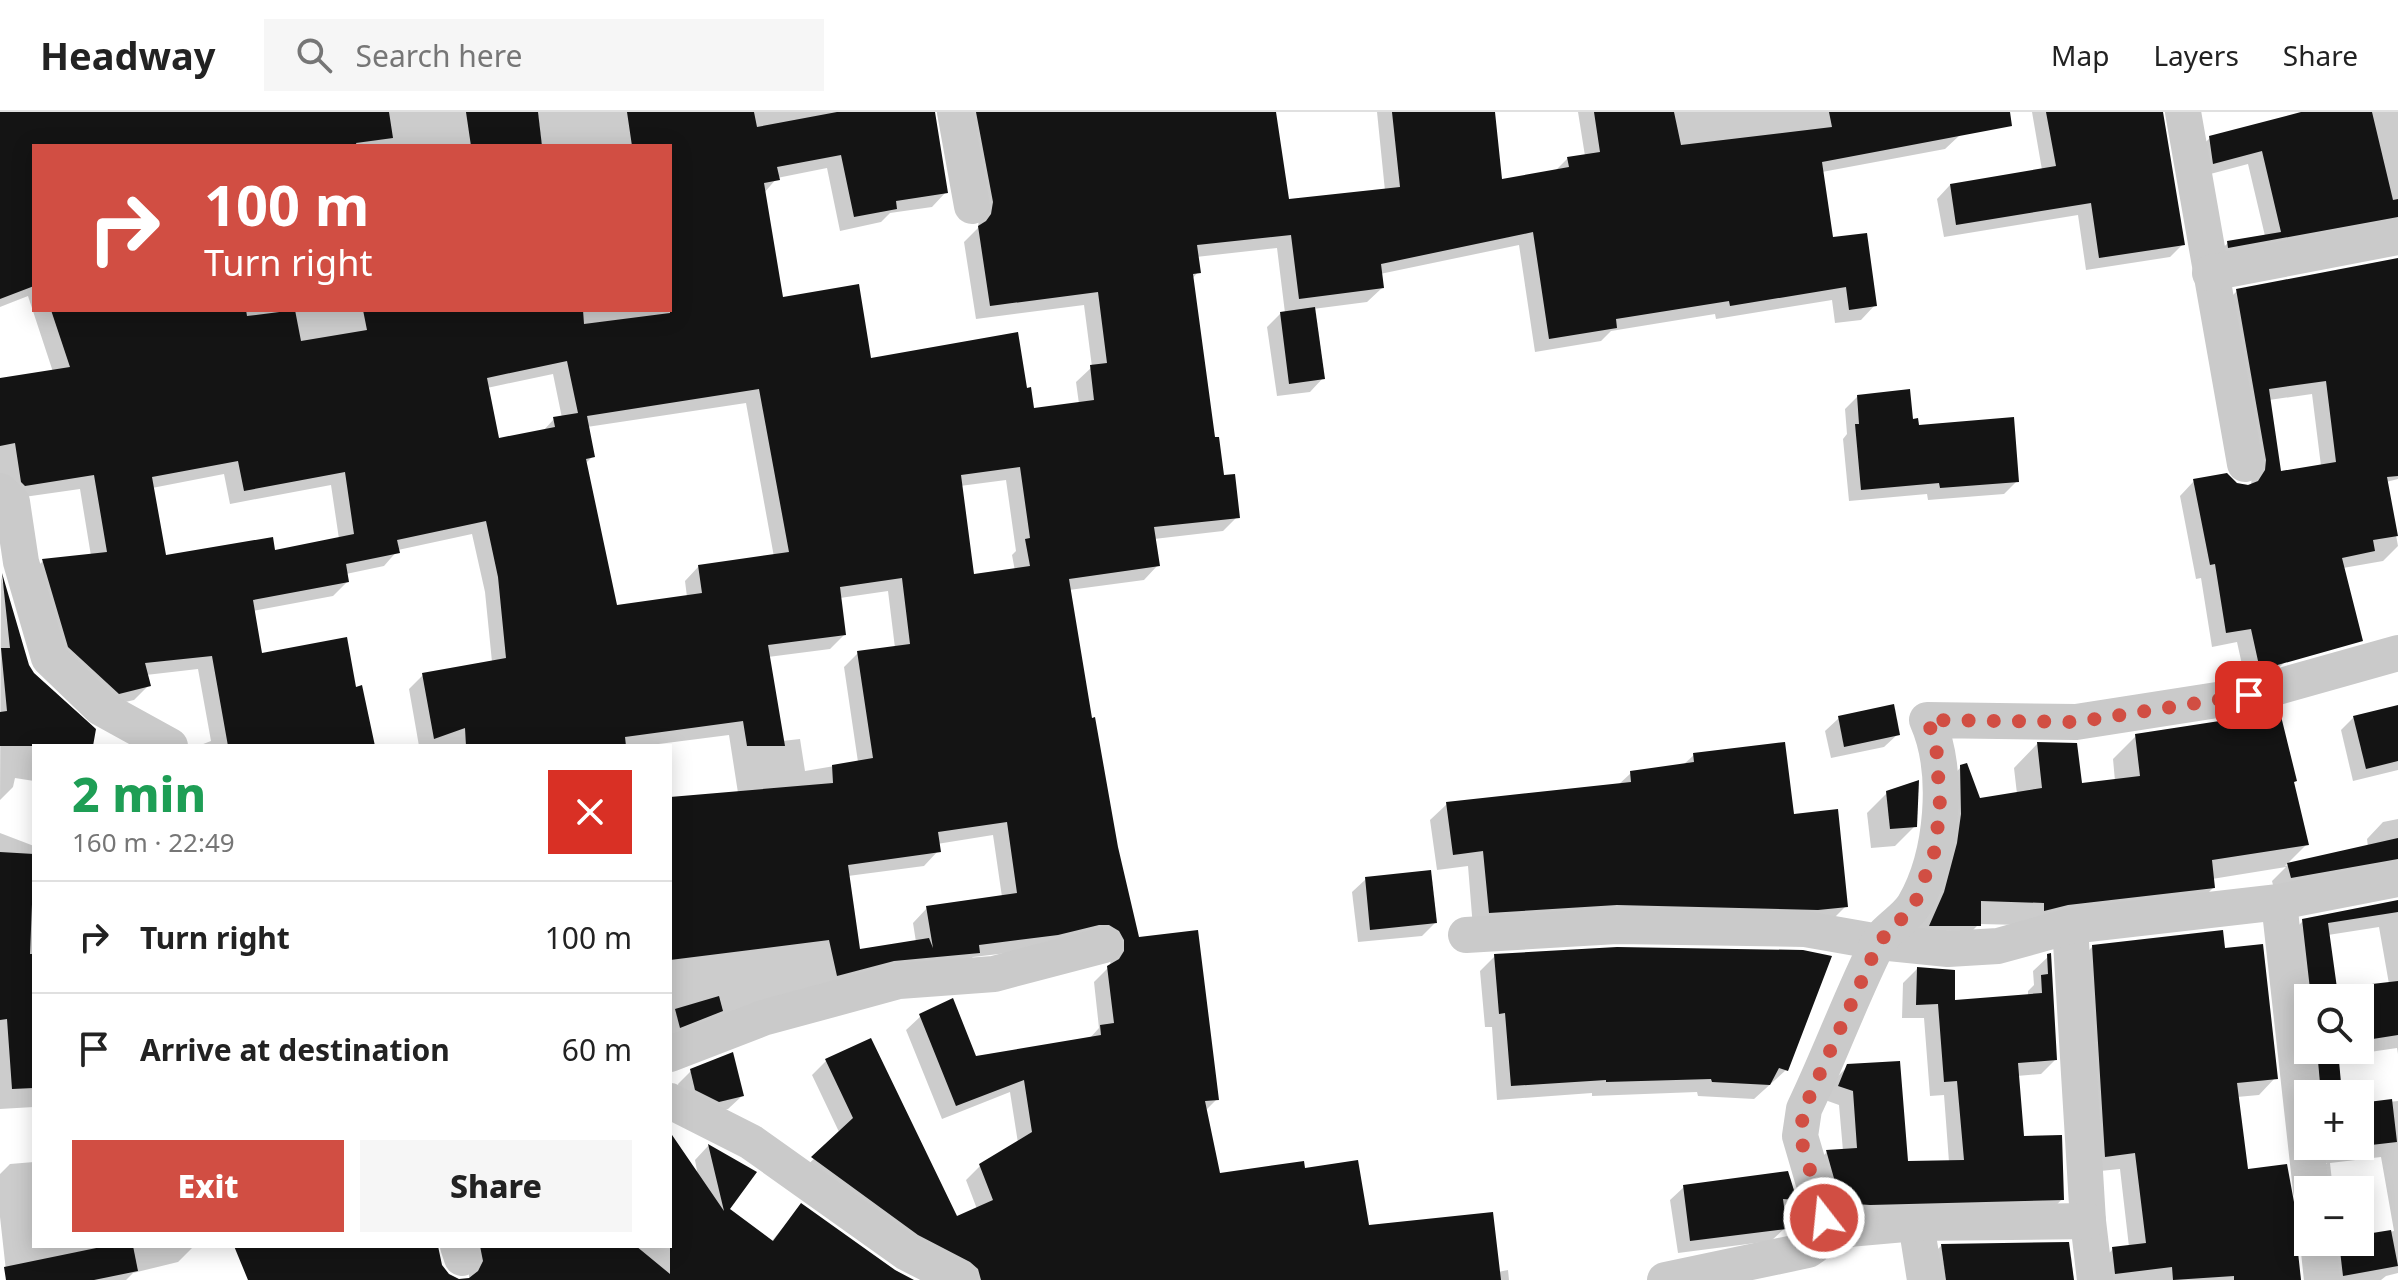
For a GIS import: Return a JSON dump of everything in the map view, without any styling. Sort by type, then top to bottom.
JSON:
[{"type":"street","points":[[955,112],[972,206]]},
{"type":"street","points":[[2183,112],[2245,464]]},
{"type":"street","points":[[2210,273],[2398,237]]},
{"type":"street","points":[[0,491],[12,502],[21,562],[49,658],[101,708],[166,744]]},
{"type":"street","points":[[1820,1242],[1824,1218],[1800,1136],[1804,1109],[1879,942],[1914,906],[1935,850],[1940,806],[1936,742],[1927,720],[2076,722],[2249,695],[2398,653]]},
{"type":"street","points":[[1466,935],[1617,926],[1805,929],[1879,942],[1948,949],[1998,946],[2070,926],[2279,902],[2398,879]]},
{"type":"street","points":[[2279,902],[2309,1176]]},
{"type":"street","points":[[2070,926],[2088,1221],[2095,1280]]},
{"type":"street","points":[[672,1053],[763,1018],[899,981],[994,974],[1104,945]]},
{"type":"street","points":[[672,1102],[751,1142],[907,1253],[960,1280]]},
{"type":"street","points":[[1665,1280],[1808,1250],[1837,1230],[1916,1223],[2088,1221]]},
{"type":"street","points":[[1916,1223],[1925,1280]]},
{"type":"street","points":[[2319,1256],[2322,1280]]},
{"type":"building","points":[[0,112],[389,112],[393,138],[356,144],[32,144],[32,287],[0,299]]},
{"type":"building","points":[[466,112],[538,112],[542,144],[471,144]]},
{"type":"building","points":[[627,112],[754,112],[757,127],[837,112],[935,112],[948,193],[896,201],[897,209],[854,217],[841,155],[777,167],[780,180],[764,183],[783,297],[859,284],[871,358],[1018,332],[1027,388],[1031,387],[1034,408],[1094,400],[1090,365],[1107,363],[1098,292],[990,306],[978,226],[991,214],[993,202],[976,112],[1276,112],[1289,199],[1400,187],[1392,112],[1495,112],[1502,179],[1569,167],[1567,157],[1600,152],[1594,112],[1674,112],[1681,145],[1832,127],[1829,112],[2010,112],[2012,126],[1822,162],[1833,237],[1867,233],[1877,306],[1849,310],[1846,287],[1730,306],[1729,301],[1616,319],[1617,328],[1549,339],[1533,232],[1381,264],[1384,288],[1299,299],[1291,235],[1197,245],[1201,273],[1193,274],[1215,437],[1219,437],[1224,475],[1235,474],[1240,518],[1154,527],[1160,566],[1069,579],[1092,718],[1095,717],[1118,847],[1139,937],[1198,930],[1219,1100],[1205,1101],[1220,1173],[1304,1161],[1305,1168],[1358,1160],[1369,1225],[1493,1212],[1501,1280],[981,1280],[978,1269],[970,1262],[918,1235],[811,1157],[853,1118],[825,1059],[871,1038],[957,1216],[993,1200],[979,1164],[1032,1132],[1024,1080],[956,1106],[919,1014],[953,998],[976,1056],[1101,1035],[1100,1025],[1114,1023],[1107,966],[1119,959],[1124,951],[1124,940],[1119,931],[1109,925],[979,945],[980,953],[894,961],[837,976],[829,940],[672,960],[672,797],[833,783],[832,765],[873,758],[857,651],[910,644],[902,578],[840,587],[846,635],[768,645],[785,746],[747,746],[743,721],[625,737],[626,744],[466,744],[465,728],[434,739],[422,673],[506,658],[498,577],[486,521],[397,540],[400,553],[346,564],[349,582],[253,600],[262,653],[347,637],[356,687],[362,685],[375,744],[228,744],[212,656],[145,663],[151,686],[119,694],[68,647],[42,559],[107,552],[94,475],[25,486],[21,482],[15,443],[0,446],[0,378],[70,367],[52,312],[246,312],[247,316],[295,312],[301,341],[367,330],[363,312],[583,312],[584,324],[670,313],[672,144],[632,144]],"holes":[[[567,361],[578,413],[553,417],[555,427],[499,438],[487,378]],[[759,389],[789,552],[698,565],[702,593],[617,605],[586,459],[595,457],[587,416]],[[238,461],[244,491],[345,472],[354,534],[275,550],[273,537],[166,555],[152,477]],[[1020,467],[1030,538],[1025,539],[1030,566],[974,574],[961,475]],[[1007,822],[1017,893],[926,906],[933,948],[929,938],[860,949],[848,865],[941,852],[938,832]]]},
{"type":"building","points":[[2046,112],[2163,112],[2185,245],[2099,258],[2091,203],[1956,225],[1950,184],[2056,166]]},
{"type":"building","points":[[2301,112],[2372,112],[2393,200],[2398,199],[2398,217],[2228,248],[2227,241],[2281,232],[2262,151],[2213,164],[2209,136]]},
{"type":"building","points":[[2398,258],[2398,476],[2387,477],[2398,536],[2373,540],[2375,551],[2342,558],[2363,641],[2260,670],[2251,629],[2226,633],[2215,564],[2210,565],[2193,479],[2227,473],[2237,483],[2248,485],[2258,481],[2265,470],[2266,460],[2236,289]],"holes":[[[2326,381],[2336,462],[2281,471],[2269,389]]]},
{"type":"building","points":[[1315,307],[1325,379],[1289,384],[1280,312]]},
{"type":"building","points":[[1910,389],[1913,419],[1918,418],[1919,425],[2014,417],[2019,482],[1940,488],[1939,483],[1861,490],[1855,424],[1859,424],[1857,395]]},
{"type":"building","points":[[2,573],[29,665],[96,729],[93,744],[0,746],[0,712],[7,711],[1,648],[10,648]]},
{"type":"building","points":[[1894,704],[1900,735],[1844,747],[1838,716]]},
{"type":"building","points":[[2398,705],[2398,761],[2366,769],[2353,716]]},
{"type":"building","points":[[2279,708],[2309,845],[2212,860],[2215,888],[2068,905],[2044,911],[2044,903],[1981,901],[1981,926],[1929,926],[1944,892],[1957,843],[1961,814],[1960,765],[1967,763],[1980,798],[2042,788],[2037,742],[2077,743],[2082,783],[2140,776],[2135,734],[2252,716]]},
{"type":"building","points":[[1785,742],[1794,814],[1838,809],[1848,907],[1818,910],[1617,905],[1489,913],[1483,851],[1453,855],[1446,802],[1631,782],[1630,771],[1694,762],[1693,753]]},
{"type":"building","points":[[1919,780],[1917,827],[1890,829],[1886,791]]},
{"type":"building","points":[[2398,838],[2398,859],[2291,878],[2287,863]]},
{"type":"building","points":[[0,852],[32,854],[32,1088],[12,1089],[7,1019],[0,1020]]},
{"type":"building","points":[[1431,870],[1437,923],[1370,930],[1365,877]]},
{"type":"building","points":[[2398,900],[2398,912],[2328,923],[2336,984],[2309,984],[2302,919]]},
{"type":"building","points":[[2223,930],[2225,948],[2263,944],[2278,1079],[2237,1083],[2248,1169],[2287,1164],[2294,1202],[2294,1256],[2298,1256],[2301,1280],[2234,1280],[2234,1276],[2173,1280],[2172,1267],[2115,1274],[2112,1247],[2146,1243],[2135,1153],[2105,1157],[2092,945]]},
{"type":"building","points":[[1617,947],[1803,950],[1832,956],[1788,1071],[1779,1068],[1770,1085],[1712,1082],[1711,1079],[1606,1080],[1511,1086],[1505,1013],[1499,1014],[1494,954]]},
{"type":"building","points":[[2051,953],[2057,1060],[2018,1063],[2024,1136],[2062,1135],[2064,1200],[1841,1203],[1826,1150],[1857,1148],[1853,1091],[1838,1086],[1847,1064],[1900,1061],[1908,1161],[1964,1160],[1957,1081],[1944,1082],[1938,1004],[1916,1005],[1917,967],[1955,970],[1955,1000],[2042,993],[2041,975],[2048,974],[2047,954]]},
{"type":"building","points":[[2398,981],[2398,1035],[2374,1039],[2372,984]]},
{"type":"building","points":[[719,996],[723,1011],[680,1028],[675,1009]]},
{"type":"building","points":[[733,1052],[744,1096],[719,1102],[695,1090],[690,1069]]},
{"type":"building","points":[[2318,1064],[2339,1064],[2341,1080],[2320,1080]]},
{"type":"building","points":[[2392,1099],[2397,1142],[2374,1145],[2374,1101]]},
{"type":"building","points":[[672,1135],[724,1211],[708,1144],[757,1172],[730,1209],[773,1241],[801,1203],[895,1270],[914,1280],[248,1280],[235,1248],[438,1248],[442,1265],[449,1274],[459,1279],[469,1278],[478,1271],[483,1261],[480,1248],[638,1248],[670,1274]]},
{"type":"building","points":[[1788,1171],[1797,1200],[1783,1199],[1787,1229],[1690,1241],[1683,1185]]},
{"type":"building","points":[[2391,1230],[2398,1266],[2343,1276],[2341,1256],[2374,1256],[2374,1233]]},
{"type":"building","points":[[2069,1242],[2074,1280],[1946,1280],[1941,1244]]},
{"type":"building","points":[[96,1248],[133,1248],[138,1271],[94,1280],[6,1280],[4,1267]]},
{"type":"route","points":[[1824,1218],[1800,1136],[1804,1109],[1879,942],[1914,906],[1935,850],[1940,806],[1936,742],[1927,720],[2076,722],[2249,695]]}]
